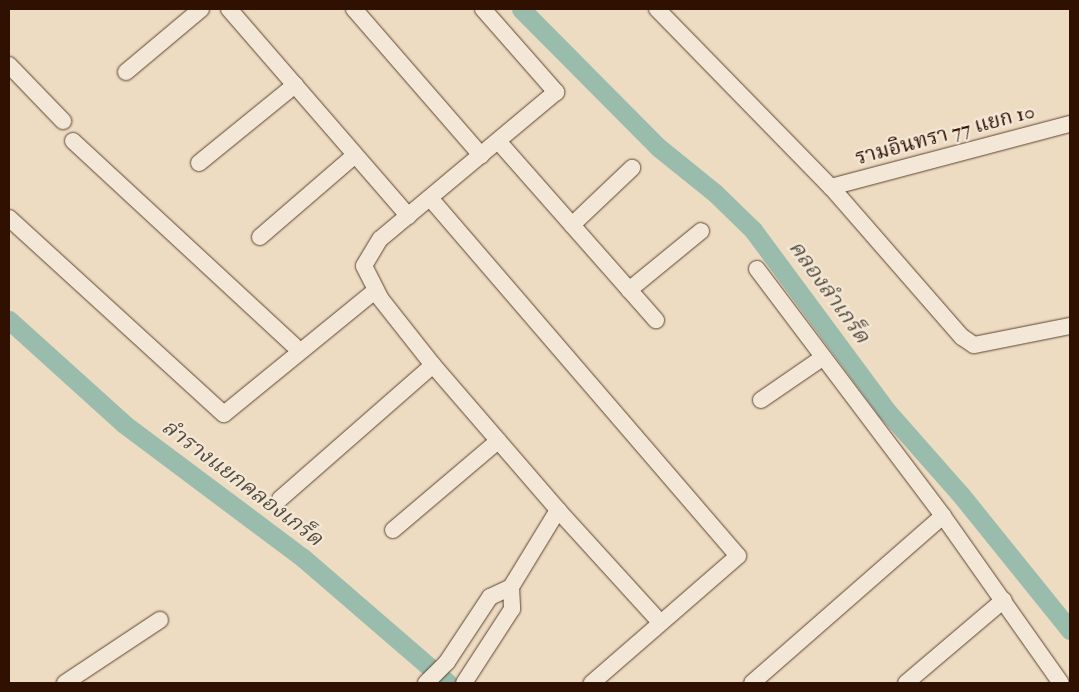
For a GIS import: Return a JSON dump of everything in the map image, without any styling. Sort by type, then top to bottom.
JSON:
[{"type":"street","points":[[126,72],[201,9]]},
{"type":"street","points":[[230,9],[408,216]]},
{"type":"street","points":[[354,9],[481,155]]},
{"type":"street","points":[[483,9],[556,92],[380,239],[364,266],[376,290],[433,365],[558,510],[660,622]]},
{"type":"street","points":[[657,9],[831,187],[962,337],[974,344],[1070,326]]},
{"type":"street","points":[[9,65],[63,121]]},
{"type":"street","points":[[199,163],[295,85]]},
{"type":"street","name":"รามอินทรา 77 แยก 10","points":[[831,187],[1070,124]]},
{"type":"street","points":[[73,141],[300,351]]},
{"type":"street","points":[[498,141],[656,320]]},
{"type":"street","points":[[260,237],[355,155]]},
{"type":"street","points":[[572,225],[632,168]]},
{"type":"street","points":[[430,198],[738,556],[592,683]]},
{"type":"street","points":[[9,218],[224,414],[376,290]]},
{"type":"street","points":[[629,290],[701,231]]},
{"type":"street","points":[[757,269],[822,358],[943,516],[1004,600],[1060,683]]},
{"type":"street","points":[[761,400],[822,358]]},
{"type":"street","points":[[280,499],[433,365]]},
{"type":"street","points":[[393,530],[498,441]]},
{"type":"street","points":[[426,683],[447,662],[490,597],[511,587],[558,510]]},
{"type":"street","points":[[752,683],[943,516]]},
{"type":"street","points":[[464,683],[512,609],[511,587]]},
{"type":"street","points":[[906,683],[1004,600]]},
{"type":"street","points":[[65,683],[160,620]]},
{"type":"waterway","name":"คลองลำเกร็ด","points":[[521,9],[658,147],[715,193],[753,230],[886,410],[961,495],[1070,630]]},
{"type":"waterway","name":"ลำรางแยกคลองเกร็ด","points":[[9,320],[124,424],[302,557],[448,683]]}]
